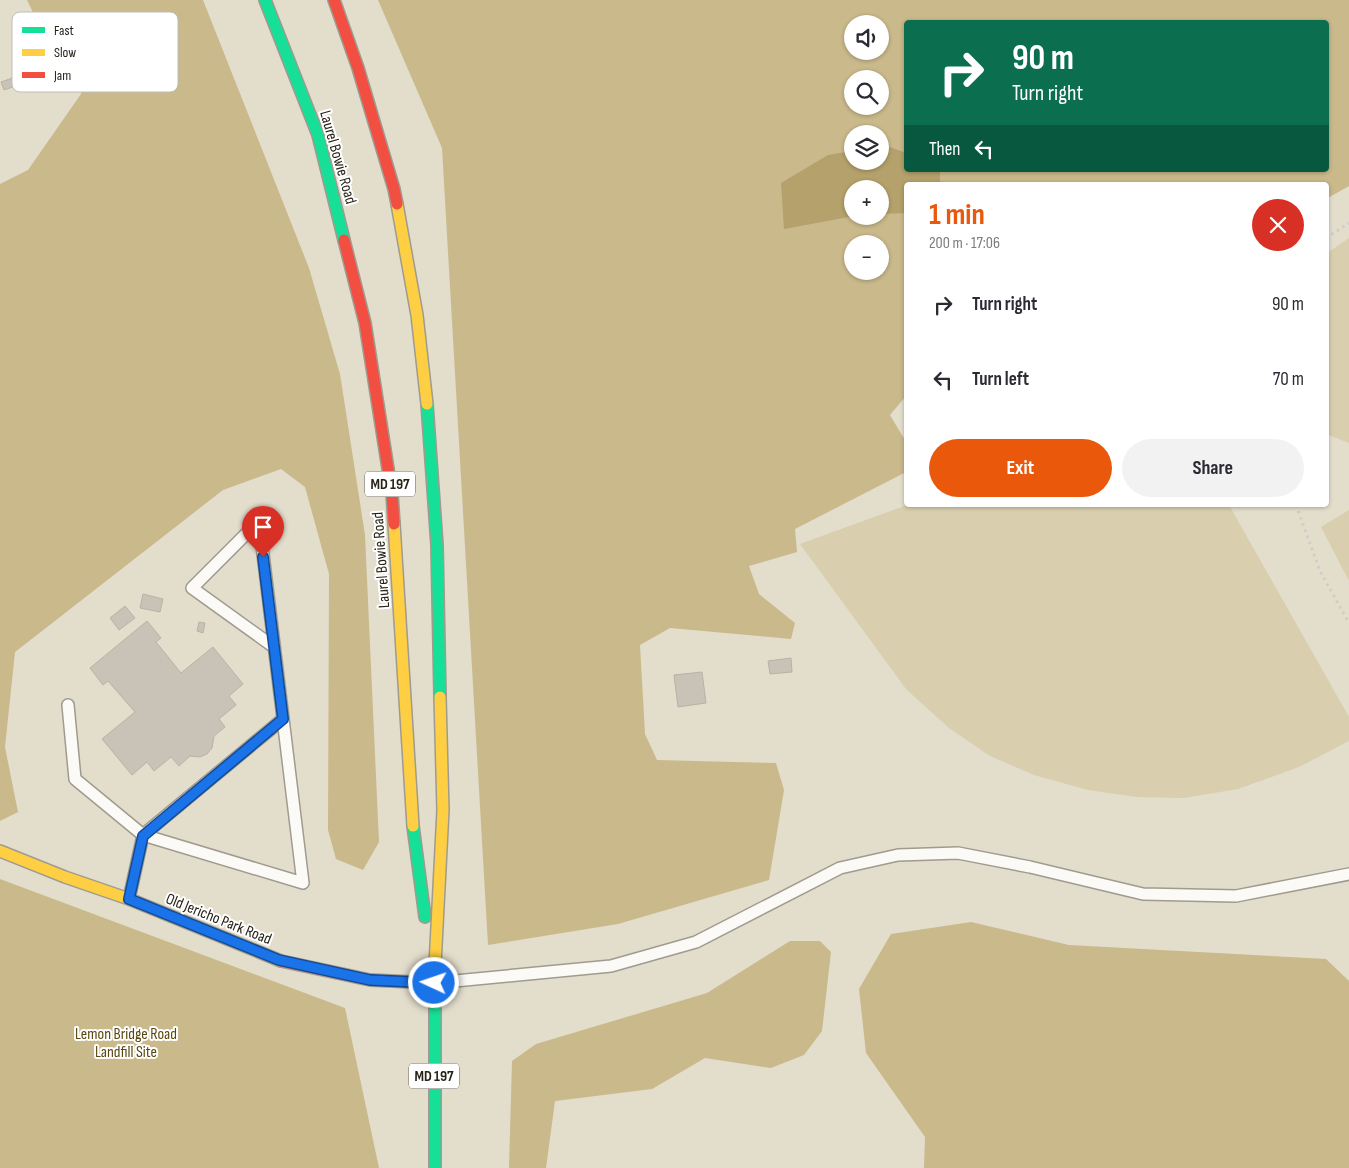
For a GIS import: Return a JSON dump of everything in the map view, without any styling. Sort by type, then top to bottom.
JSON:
[{"type":"main road","name":"Laurel Bowie Road","points":[[265,0],[318,135],[365,323],[392,494],[414,834],[434,983]]},
{"type":"main road","name":"Laurel Bowie Road","points":[[334,0],[358,68],[394,189],[417,316],[428,408],[437,545],[443,810],[434,983],[435,1168]]},
{"type":"main road","name":"Old Jericho Park Road","points":[[0,851],[129,899],[279,960],[370,980],[434,983]]},
{"type":"lane","points":[[68,705],[76,779],[143,836],[303,883],[259,521],[192,588],[274,647]]},
{"type":"lane","points":[[129,899],[143,836],[283,719]]},
{"type":"lane","points":[[434,983],[611,966],[696,942],[840,868],[898,854],[958,853],[1030,867],[1143,894],[1236,896],[1349,874]]},
{"type":"path","points":[[1329,236],[1349,222]]},
{"type":"path","points":[[1297,507],[1320,571],[1349,623]]},
{"type":"shaded area","points":[[889,147],[904,152],[904,172],[940,172],[940,182],[904,182],[904,213],[889,214],[889,180],[844,180],[844,218],[784,229],[781,183],[828,155],[844,152],[844,170],[889,170]]},
{"type":"shaded area","points":[[1349,238],[1349,443],[1329,435],[1329,252]]},
{"type":"shaded area","points":[[904,506],[1230,507],[1349,717],[1349,741],[1299,767],[1238,789],[1184,798],[1137,797],[1088,790],[1034,775],[990,756],[949,728],[906,689],[800,544]]},
{"type":"shaded area","points":[[1349,510],[1349,581],[1321,527]]},
{"type":"green space","points":[[27,0],[203,0],[309,268],[340,374],[365,535],[379,842],[363,870],[336,859],[328,830],[329,574],[305,487],[281,469],[223,490],[15,652],[5,747],[18,812],[0,821],[0,184],[28,170],[81,92],[178,92],[178,12],[33,12]]},
{"type":"green space","points":[[378,0],[1349,0],[1349,186],[1329,197],[1329,182],[904,182],[904,398],[890,415],[904,439],[904,473],[795,529],[797,552],[749,566],[759,594],[795,623],[791,639],[670,628],[640,645],[645,734],[657,760],[776,763],[784,790],[769,880],[618,924],[488,945],[442,148]]},
{"type":"green space","name":"Lemon Bridge Road Landfill Site","points":[[0,879],[345,1008],[379,1168],[0,1168]]},
{"type":"green space","points":[[971,922],[1069,945],[1326,959],[1349,981],[1349,1168],[924,1168],[925,1137],[866,1053],[859,989],[891,934]]},
{"type":"green space","points":[[790,941],[820,941],[831,952],[822,1031],[804,1055],[771,1068],[705,1058],[652,1089],[555,1101],[546,1168],[509,1168],[512,1061],[536,1044],[707,993]]},
{"type":"building","points":[[12,78],[12,87],[4,90],[1,82]]},
{"type":"building","points":[[143,594],[163,599],[160,612],[140,608]]},
{"type":"building","points":[[125,606],[135,618],[119,630],[110,618]]},
{"type":"building","points":[[147,621],[161,638],[156,642],[181,673],[213,647],[243,684],[229,696],[236,705],[219,719],[225,727],[214,736],[212,748],[207,754],[200,757],[190,756],[179,766],[171,757],[154,771],[147,762],[132,775],[102,739],[135,712],[108,681],[103,685],[90,668]]},
{"type":"building","points":[[199,622],[205,623],[203,633],[197,631]]},
{"type":"building","points":[[791,658],[792,672],[770,674],[768,661]]},
{"type":"building","points":[[702,672],[706,703],[678,707],[674,675]]},
{"type":"traffic: fast","points":[[265,0],[318,135],[344,240]]},
{"type":"traffic: fast","points":[[427,404],[437,545],[440,697]]},
{"type":"traffic: fast","points":[[413,826],[425,917]]},
{"type":"traffic: fast","points":[[435,965],[435,1168]]},
{"type":"traffic: slow","points":[[397,204],[417,315],[427,404]]},
{"type":"traffic: slow","points":[[394,524],[413,826]]},
{"type":"traffic: slow","points":[[435,965],[443,810],[440,697]]},
{"type":"traffic: slow","points":[[0,851],[65,877],[129,899],[281,961]]},
{"type":"traffic: jam","points":[[334,0],[358,68],[397,204]]},
{"type":"traffic: jam","points":[[344,240],[365,323],[392,494],[394,524]]},
{"type":"traffic: jam","points":[[281,961],[370,980],[434,983]]},
{"type":"route","points":[[263,557],[283,719],[143,836],[129,899],[279,960],[370,980],[434,983]]}]
